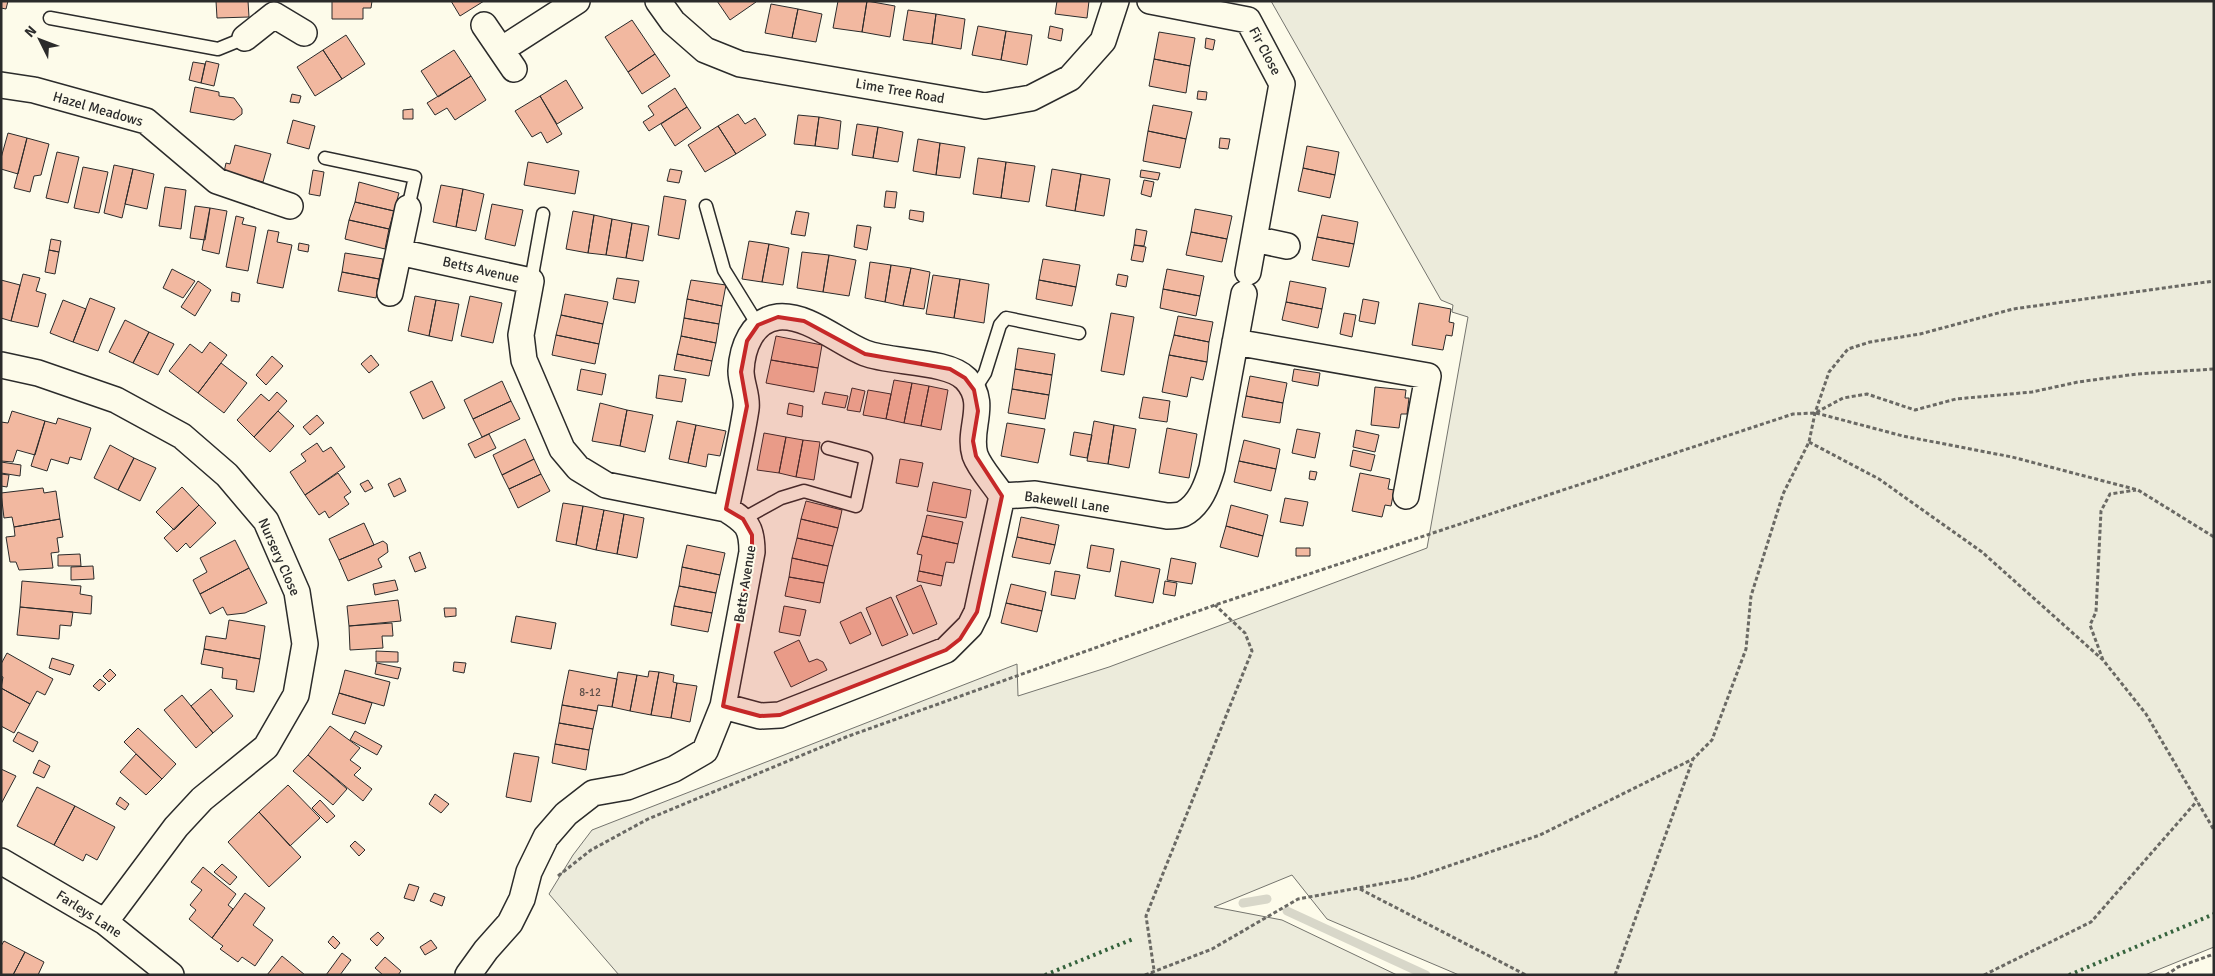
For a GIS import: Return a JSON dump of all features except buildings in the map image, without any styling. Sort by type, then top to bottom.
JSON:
[{"type":"street","points":[[484,25],[508,59],[577,1]]},
{"type":"street","name":"Lime Tree Road","points":[[658,1],[673,22],[705,50],[740,64],[985,106],[1031,98],[1070,78],[1103,41],[1116,1]]},
{"type":"street","name":"Fir Close","points":[[1150,1],[1248,20],[1282,84],[1246,283]]},
{"type":"street","points":[[245,38],[273,8],[304,33]]},
{"type":"street","name":"Hazel Meadows","points":[[1,85],[34,90],[146,121],[217,181],[290,206]]},
{"type":"street","points":[[390,293],[408,208]]},
{"type":"street","points":[[1254,239],[1287,246]]},
{"type":"street","name":"Betts Avenue","points":[[399,252],[531,282],[521,335],[524,360],[562,449],[570,460],[578,468],[606,485],[735,514],[752,535],[752,552],[723,706],[705,751],[674,769],[627,787],[593,793],[566,814],[546,837],[529,872],[522,899],[510,923],[486,950],[468,975]]},
{"type":"street","name":"Bakewell Lane","points":[[1002,496],[1035,494],[1167,516],[1182,514],[1197,502],[1207,486],[1212,468],[1246,283]]},
{"type":"street","points":[[723,706],[760,716],[780,716],[946,650],[970,626],[977,612],[1002,496],[976,456],[973,440],[978,411],[974,390],[965,378],[950,369],[866,354],[804,321],[778,317],[758,325],[747,341],[741,372],[747,406],[735,514]]},
{"type":"street","points":[[1235,342],[1428,376],[1406,496]]},
{"type":"street","name":"Nursery Close","points":[[1,365],[38,373],[116,400],[182,436],[227,475],[266,521],[297,592],[305,644],[296,695],[266,747],[202,799],[176,827],[105,922]]},
{"type":"street","name":"Farleys Lane","points":[[1,861],[105,922],[155,970]]},
{"type":"lane","points":[[50,18],[218,49],[245,38]]},
{"type":"lane","points":[[325,158],[415,177],[408,208]]},
{"type":"lane","points":[[706,206],[724,270],[758,325]]},
{"type":"lane","points":[[531,282],[543,214]]},
{"type":"lane","points":[[974,390],[985,373],[1000,325],[1006,318],[1079,333]]},
{"type":"lane","points":[[735,514],[804,491],[856,506],[866,458],[828,448]]},
{"type":"path","points":[[1145,975],[1212,948],[1298,898],[1359,889],[1413,878],[1540,835],[1693,759],[1712,740],[1746,649],[1751,596],[1783,494],[1809,442],[1816,412],[1829,372],[1848,349],[1870,342],[1920,334],[1956,323],[2012,310],[2214,281]]},
{"type":"path","points":[[1816,412],[1843,398],[1867,394],[1915,410],[1956,399],[2032,392],[2078,382],[2137,374],[2214,369]]},
{"type":"path","points":[[522,899],[553,880],[592,850],[648,819],[846,737],[1215,605],[1793,414],[1816,412],[1903,436],[2012,457],[2138,490],[2214,536]]},
{"type":"path","points":[[1809,442],[1879,479],[1982,552],[2103,660],[2146,714],[2214,830]]},
{"type":"path","points":[[2103,660],[2090,625],[2096,612],[2100,511],[2110,494],[2138,490]]},
{"type":"path","points":[[1151,975],[1154,970],[1146,916],[1252,651],[1244,634],[1215,605]]},
{"type":"path","points":[[1615,975],[1693,759]]},
{"type":"path","points":[[1984,975],[2091,922],[2197,801]]},
{"type":"path","points":[[1359,889],[1526,975]]},
{"type":"path","points":[[2166,975],[2178,967],[2214,954]]},
{"type":"highlighted area","points":[[778,317],[804,321],[865,354],[950,369],[965,378],[974,390],[978,411],[973,441],[976,456],[1002,496],[977,612],[960,639],[946,650],[780,715],[760,716],[723,706],[752,552],[752,535],[743,519],[726,509],[747,406],[741,372],[747,341],[758,325]]},
{"type":"shaded area","points":[[1271,1],[2214,1],[2214,947],[2145,975],[1459,975],[1327,919],[1292,875],[1214,907],[1282,920],[1397,975],[619,975],[549,894],[573,855],[592,830],[1017,664],[1018,696],[1109,667],[1427,548],[1468,317],[1452,312],[1453,305],[1441,300]]},
{"type":"waterway","points":[[1243,903],[1267,899]]},
{"type":"waterway","points":[[1287,911],[1426,975]]},
{"type":"hedge","points":[[2069,975],[2214,914]]},
{"type":"hedge","points":[[1045,975],[1133,939]]}]
